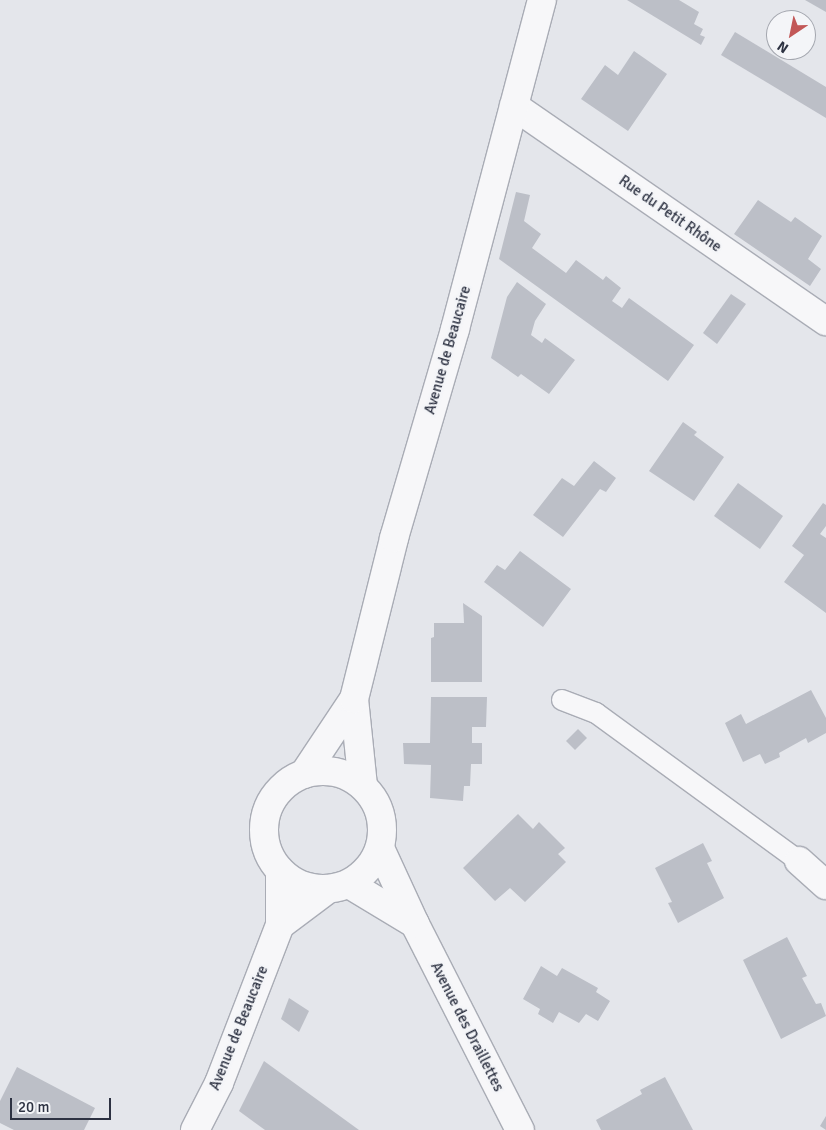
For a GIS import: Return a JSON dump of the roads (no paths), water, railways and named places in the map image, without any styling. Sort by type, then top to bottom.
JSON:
[{"type":"street","name":"Avenue de Beaucaire","points":[[304,774],[354,699],[394,538],[455,329],[542,0]]},
{"type":"street","name":"Rue du Petit Rhône","points":[[514,106],[826,321]]},
{"type":"street","name":"Avenue de Beaucaire","points":[[354,699],[364,786]]},
{"type":"street","points":[[280,925],[339,886],[362,875],[373,863],[380,848],[383,832],[381,815],[374,800],[364,786],[350,777],[335,772],[320,771],[304,774],[287,783],[274,798],[266,816],[264,836],[269,855],[280,871],[294,882],[311,888],[339,886],[414,924]]},
{"type":"street","name":"Avenue des Draillettes","points":[[380,848],[414,924],[520,1130]]},
{"type":"street","points":[[799,861],[826,885]]},
{"type":"street","name":"Avenue de Beaucaire","points":[[195,1130],[219,1083],[280,925],[280,871]]},
{"type":"lane","points":[[562,700],[596,713],[799,861]]}]
